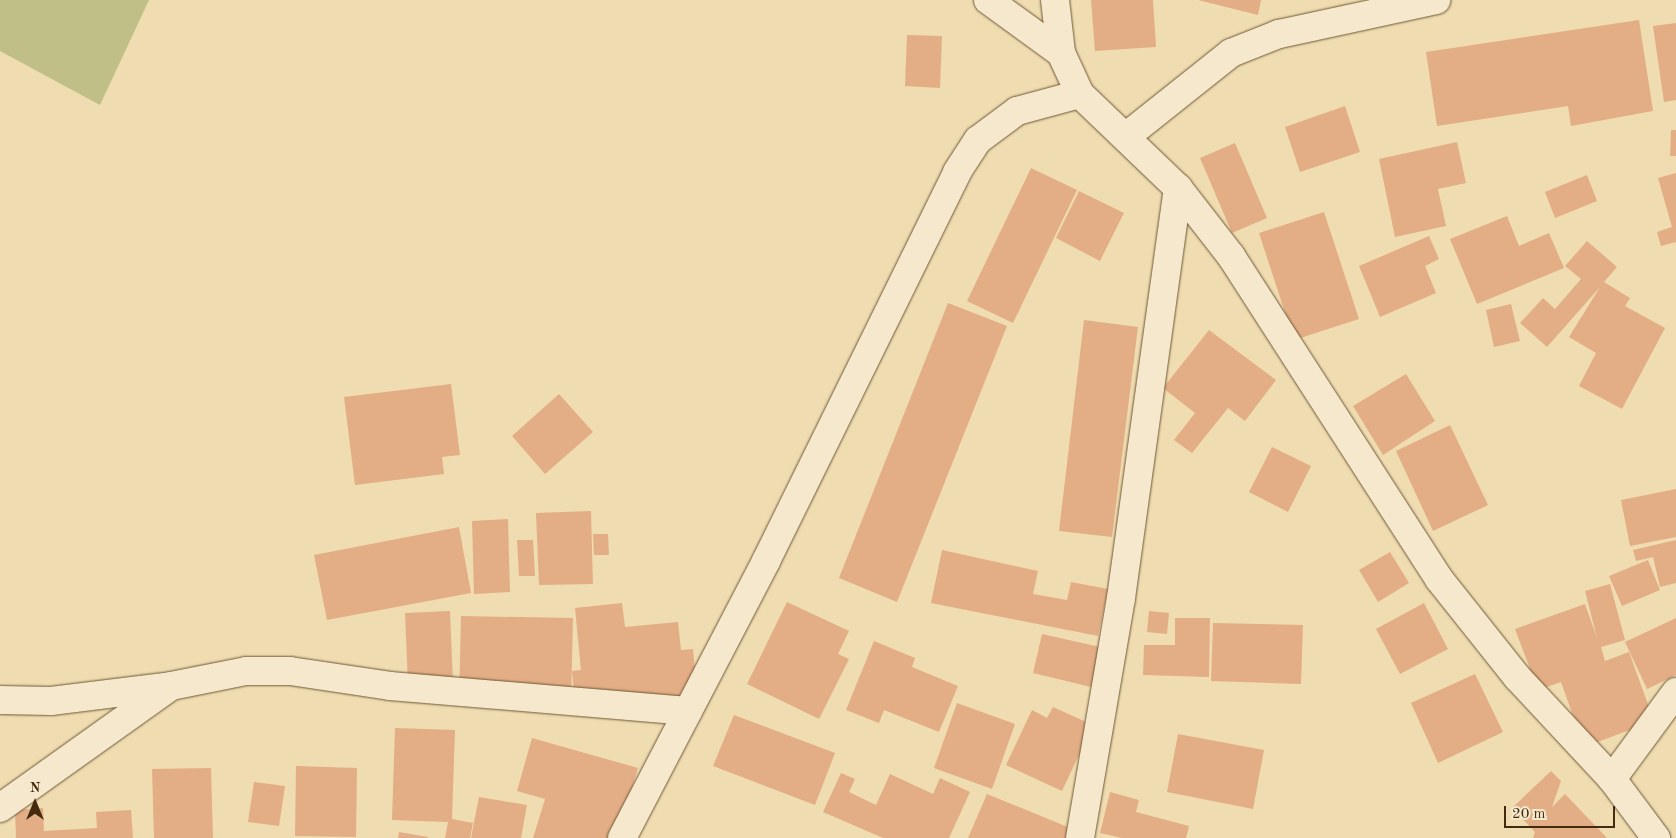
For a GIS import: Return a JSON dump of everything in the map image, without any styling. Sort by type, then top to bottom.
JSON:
[{"type":"street","points":[[988,0],[1061,52]]},
{"type":"street","points":[[1055,0],[1061,52],[1080,94],[1128,135],[1178,188],[1231,256],[1439,579],[1517,678],[1612,779],[1656,838]]},
{"type":"street","points":[[1128,135],[1231,53],[1279,34],[1436,0]]},
{"type":"street","points":[[622,838],[688,711],[957,172],[978,140],[1017,111],[1080,94]]},
{"type":"street","points":[[1080,838],[1121,598],[1178,188]]},
{"type":"street","points":[[0,700],[51,701],[171,686],[246,671],[290,671],[390,686],[688,711]]},
{"type":"street","points":[[0,808],[171,686]]},
{"type":"street","points":[[1612,779],[1676,692]]},
{"type":"green space","points":[[0,0],[149,0],[100,105],[0,51]]},
{"type":"building","points":[[1091,0],[1153,0],[1156,47],[1095,51]]},
{"type":"building","points":[[1198,0],[1261,0],[1258,15]]},
{"type":"building","points":[[1639,20],[1653,111],[1571,126],[1568,106],[1437,126],[1426,52]]},
{"type":"building","points":[[1676,23],[1676,100],[1664,102],[1653,26]]},
{"type":"building","points":[[907,35],[942,36],[940,88],[905,86]]},
{"type":"building","points":[[1345,106],[1360,152],[1300,172],[1285,127]]},
{"type":"building","points":[[1671,130],[1676,130],[1676,156],[1670,156]]},
{"type":"building","points":[[1457,142],[1466,183],[1438,189],[1446,226],[1395,237],[1379,159]]},
{"type":"building","points":[[1235,143],[1267,218],[1232,233],[1200,158]]},
{"type":"building","points":[[1031,168],[1077,190],[1013,323],[967,301]]},
{"type":"building","points":[[1676,173],[1676,242],[1661,246],[1657,232],[1672,227],[1658,178]]},
{"type":"building","points":[[1587,175],[1597,201],[1555,218],[1545,192]]},
{"type":"building","points":[[1079,191],[1124,213],[1100,261],[1056,238]]},
{"type":"building","points":[[1324,212],[1359,319],[1294,340],[1259,233]]},
{"type":"building","points":[[1507,216],[1519,246],[1549,233],[1564,268],[1477,304],[1450,239]]},
{"type":"building","points":[[1429,236],[1439,259],[1425,266],[1436,293],[1380,317],[1359,266]]},
{"type":"building","points":[[1587,241],[1617,267],[1604,282],[1630,298],[1625,306],[1665,328],[1622,409],[1579,386],[1596,353],[1569,337],[1600,287],[1547,347],[1520,323],[1543,298],[1555,309],[1581,279],[1565,266]]},
{"type":"building","points":[[948,303],[1007,326],[897,602],[839,578]]},
{"type":"building","points":[[1511,304],[1520,341],[1494,347],[1486,310]]},
{"type":"building","points":[[1084,320],[1138,327],[1112,537],[1059,531]]},
{"type":"building","points":[[1209,330],[1276,380],[1245,421],[1228,408],[1192,453],[1174,440],[1195,413],[1163,388]]},
{"type":"building","points":[[1406,374],[1435,421],[1383,455],[1353,406]]},
{"type":"building","points":[[451,384],[460,455],[442,457],[444,474],[355,485],[344,397]]},
{"type":"building","points":[[559,394],[593,432],[545,474],[512,436]]},
{"type":"building","points":[[1450,425],[1488,505],[1433,531],[1396,451]]},
{"type":"building","points":[[1272,447],[1311,466],[1288,512],[1249,492]]},
{"type":"building","points":[[1676,489],[1676,537],[1630,546],[1621,500]]},
{"type":"building","points":[[591,511],[593,584],[539,585],[536,513]]},
{"type":"building","points":[[508,519],[510,592],[474,594],[472,521]]},
{"type":"building","points":[[459,527],[471,593],[327,620],[314,555]]},
{"type":"building","points":[[593,534],[608,534],[609,555],[594,555]]},
{"type":"building","points":[[517,540],[533,540],[535,576],[519,576]]},
{"type":"building","points":[[1676,540],[1676,583],[1660,587],[1653,557],[1636,561],[1633,550]]},
{"type":"building","points":[[942,550],[1038,571],[1033,594],[1067,600],[1071,582],[1108,589],[1098,636],[931,603]]},
{"type":"building","points":[[1390,552],[1409,583],[1378,602],[1359,570]]},
{"type":"building","points":[[1648,560],[1660,590],[1622,606],[1609,576]]},
{"type":"building","points":[[1610,584],[1625,640],[1601,647],[1605,661],[1629,652],[1654,721],[1584,747],[1561,682],[1538,690],[1515,629],[1585,604],[1597,638],[1585,591]]},
{"type":"building","points":[[787,602],[849,631],[838,654],[849,659],[819,719],[747,684]]},
{"type":"building","points":[[622,603],[625,627],[678,622],[681,650],[693,649],[698,700],[576,712],[572,671],[581,670],[575,608]]},
{"type":"building","points":[[1424,603],[1448,649],[1400,674],[1376,629]]},
{"type":"building","points":[[450,611],[453,683],[408,685],[405,613]]},
{"type":"building","points":[[1149,611],[1169,613],[1167,634],[1147,632]]},
{"type":"building","points":[[461,616],[573,618],[571,703],[459,701]]},
{"type":"building","points":[[1175,618],[1210,618],[1209,677],[1143,675],[1144,645],[1175,645]]},
{"type":"building","points":[[1676,618],[1676,675],[1647,689],[1625,642]]},
{"type":"building","points":[[1213,623],[1303,625],[1301,684],[1211,681]]},
{"type":"building","points":[[1042,634],[1100,647],[1091,687],[1033,673]]},
{"type":"building","points":[[874,641],[915,658],[912,667],[958,686],[939,732],[884,710],[879,723],[846,710]]},
{"type":"building","points":[[1475,674],[1503,732],[1438,763],[1411,703]]},
{"type":"building","points":[[957,703],[1015,724],[992,789],[934,768]]},
{"type":"building","points":[[1053,707],[1093,725],[1062,791],[1006,765],[1032,710],[1047,718]]},
{"type":"building","points":[[734,715],[835,753],[815,805],[713,766]]},
{"type":"building","points":[[395,728],[455,730],[452,819],[473,823],[470,838],[445,838],[448,822],[392,820]]},
{"type":"building","points":[[1178,734],[1264,750],[1253,809],[1167,792]]},
{"type":"building","points":[[532,738],[638,768],[617,838],[533,838],[545,799],[517,791]]},
{"type":"building","points":[[296,766],[357,768],[356,837],[295,836]]},
{"type":"building","points":[[211,768],[213,838],[154,838],[152,769]]},
{"type":"building","points":[[1551,771],[1561,781],[1552,807],[1565,794],[1607,838],[1533,838],[1535,832],[1512,808]]},
{"type":"building","points":[[841,773],[855,779],[849,792],[876,805],[890,774],[933,794],[940,778],[970,792],[949,838],[883,838],[823,812]]},
{"type":"building","points":[[254,782],[285,786],[279,826],[248,822]]},
{"type":"building","points":[[1110,792],[1139,800],[1136,812],[1189,826],[1186,838],[1122,838],[1100,833]]},
{"type":"building","points":[[987,794],[1075,830],[1071,838],[968,838]]},
{"type":"building","points":[[479,797],[527,805],[521,838],[471,838]]},
{"type":"building","points":[[43,808],[44,831],[97,828],[96,812],[131,810],[133,838],[16,838],[15,810]]},
{"type":"building","points":[[399,832],[428,837],[428,838],[398,838]]}]
